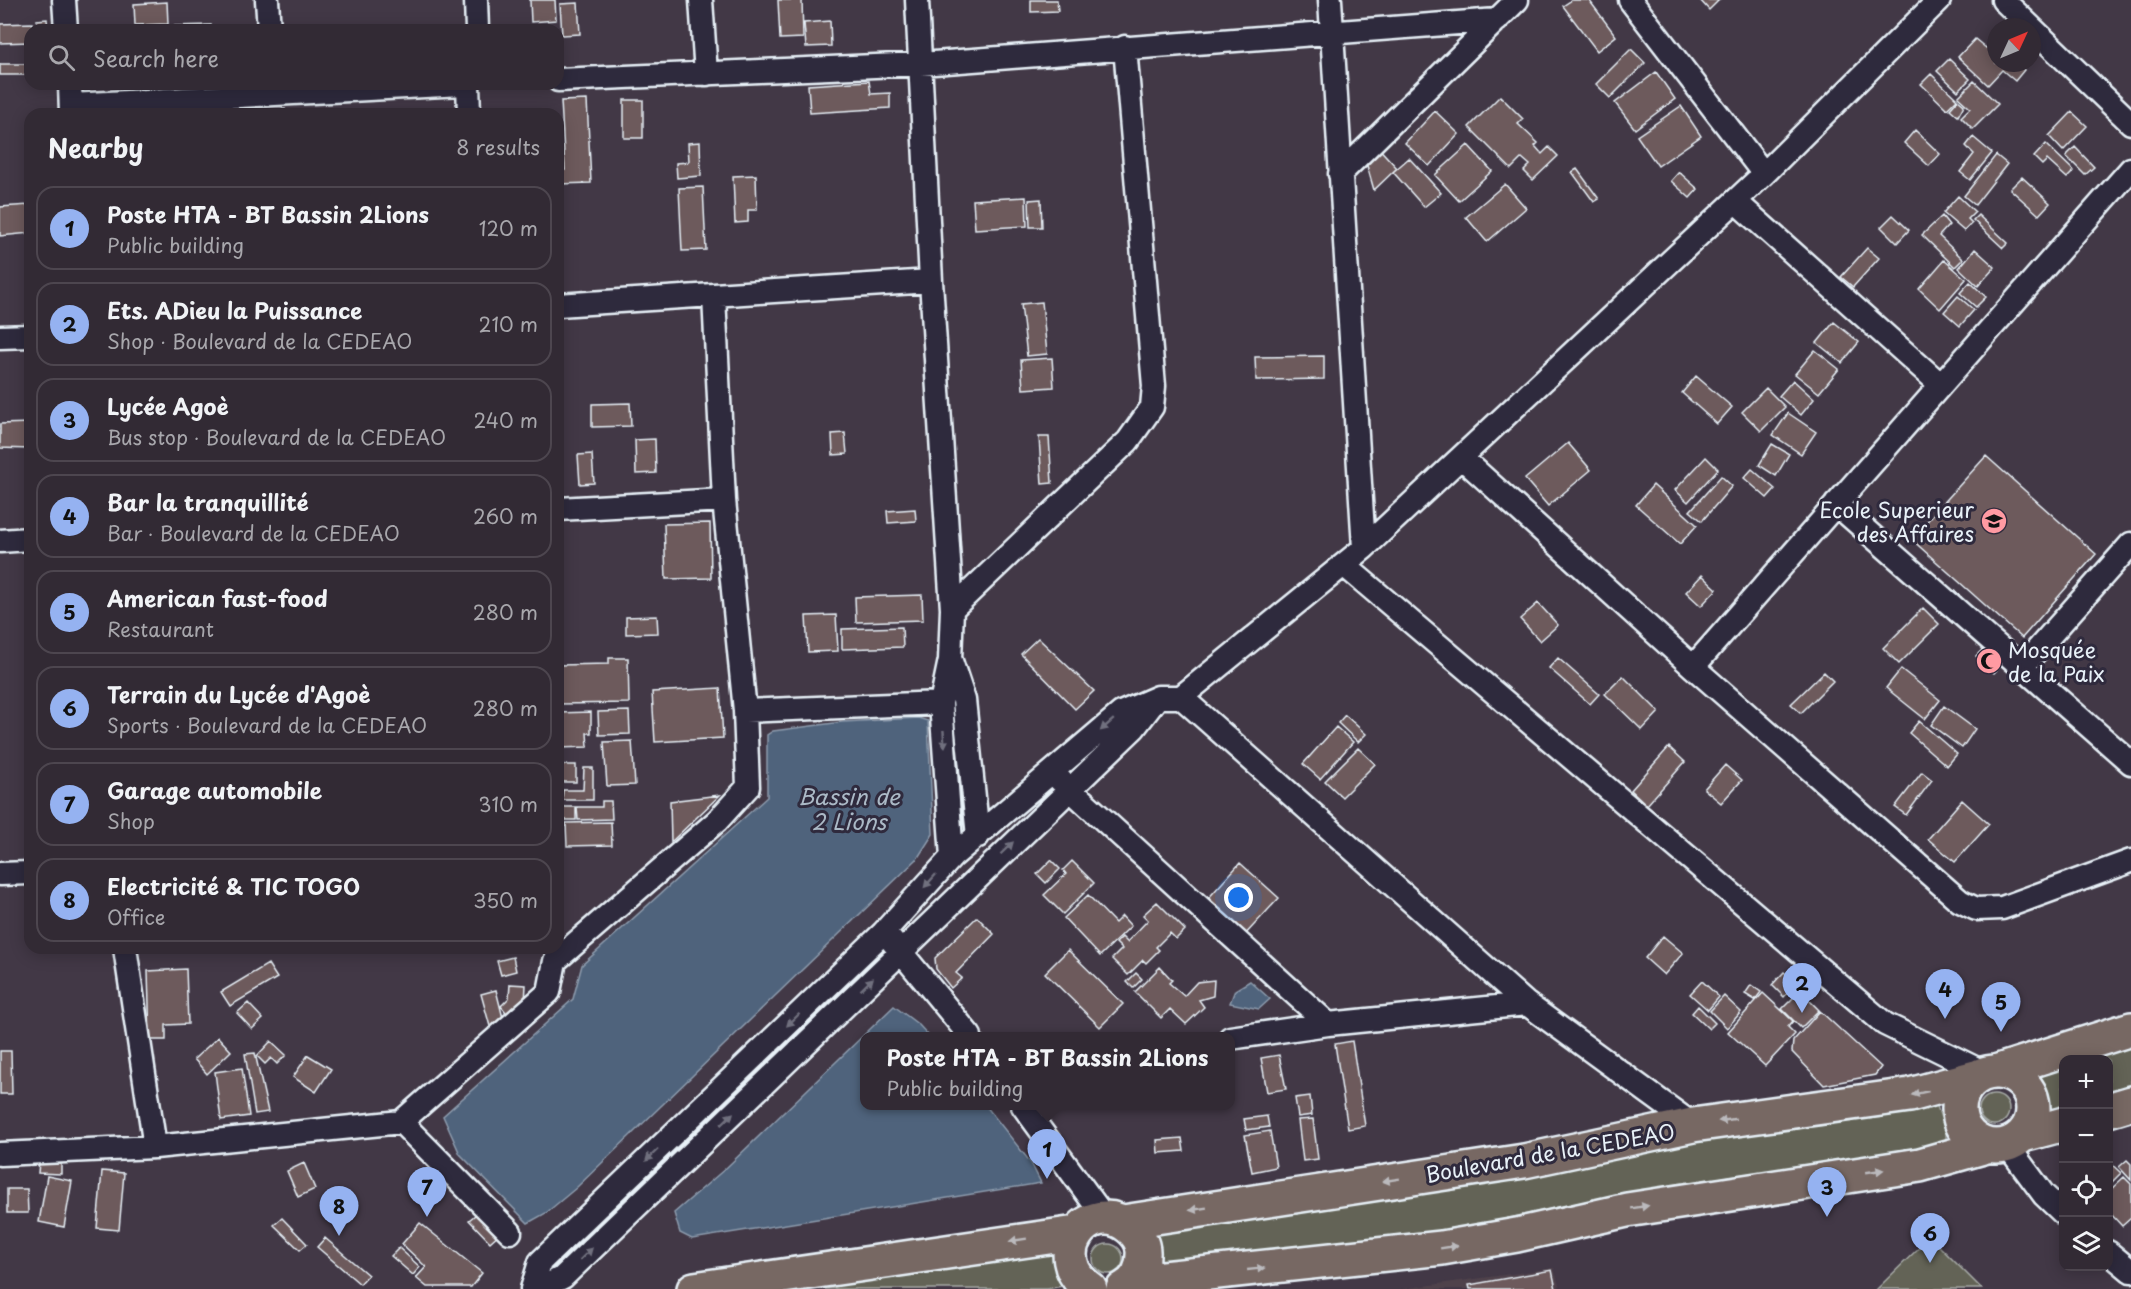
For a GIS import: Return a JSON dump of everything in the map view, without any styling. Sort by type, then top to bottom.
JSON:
[{"type":"main road","name":"Boulevard de la CEDEAO","points":[[1076,1233],[1089,1222],[1524,1161],[1693,1125],[1910,1095],[2131,1029]]},
{"type":"main road","points":[[1986,1074],[2014,1076],[2028,1090],[2034,1108],[2033,1118],[2006,1142],[1970,1136],[1960,1120],[1959,1100],[1969,1083],[1986,1074]]},
{"type":"main road","points":[[2112,1109],[2131,1103]]},
{"type":"main road","points":[[1129,1286],[1442,1248],[1517,1235],[1627,1210],[1920,1165],[2059,1126]]},
{"type":"main road","points":[[1114,1220],[1136,1233],[1144,1248],[1143,1266],[1129,1286]]},
{"type":"main road","points":[[694,1289],[1035,1237],[1076,1233],[1069,1249],[1070,1266],[1078,1281],[1090,1289]]},
{"type":"street","points":[[64,0],[66,24]]},
{"type":"street","points":[[267,0],[269,24]]},
{"type":"street","points":[[476,0],[477,24]]},
{"type":"street","points":[[701,0],[706,74]]},
{"type":"street","points":[[917,0],[931,281],[952,609],[950,660],[941,703],[952,857]]},
{"type":"street","points":[[1330,0],[1364,548]]},
{"type":"street","points":[[1340,174],[1516,0]]},
{"type":"street","points":[[1630,0],[1764,174]]},
{"type":"street","points":[[532,1289],[540,1262],[884,933],[952,857],[1120,713],[1158,697],[1181,697],[1364,548],[1764,174],[1939,0]]},
{"type":"street","points":[[2003,0],[2022,18]]},
{"type":"street","points":[[564,80],[921,64],[1497,20]]},
{"type":"street","points":[[2041,36],[2131,123]]},
{"type":"street","points":[[952,609],[1128,441],[1152,407],[1154,386],[1125,47]]},
{"type":"street","points":[[71,101],[255,90]]},
{"type":"street","points":[[468,90],[469,108]]},
{"type":"street","points":[[1692,667],[2131,169]]},
{"type":"street","points":[[1735,201],[1941,385]]},
{"type":"street","points":[[564,305],[931,281]]},
{"type":"street","points":[[564,946],[717,820],[748,787],[744,711],[724,500],[714,296]]},
{"type":"street","points":[[0,337],[24,336]]},
{"type":"street","points":[[1462,458],[1692,667],[1960,901],[1976,909],[2002,908],[2131,861]]},
{"type":"street","points":[[564,508],[724,500]]},
{"type":"street","points":[[1836,504],[2131,763]]},
{"type":"street","points":[[0,541],[24,539]]},
{"type":"street","points":[[2022,667],[2131,544]]},
{"type":"street","points":[[1344,565],[1885,1024],[1986,1074]]},
{"type":"street","points":[[950,660],[964,700],[978,836]]},
{"type":"street","points":[[540,1289],[563,1277],[1134,728],[1158,697]]},
{"type":"street","points":[[1181,697],[1527,1004],[1693,1125]]},
{"type":"street","points":[[744,711],[941,703]]},
{"type":"street","points":[[1052,772],[1328,1024]]},
{"type":"street","points":[[0,874],[24,873]]},
{"type":"street","points":[[884,933],[902,951],[967,1032]]},
{"type":"street","points":[[126,954],[155,1147]]},
{"type":"street","points":[[0,1154],[155,1147],[401,1122],[549,992],[553,955]]},
{"type":"street","points":[[1235,1037],[1328,1024],[1527,1004]]},
{"type":"street","points":[[1026,1110],[1114,1220]]},
{"type":"street","points":[[401,1122],[510,1232]]},
{"type":"street","points":[[2006,1142],[2044,1195],[2059,1209]]},
{"type":"street","points":[[2113,1255],[2131,1271]]},
{"type":"shaded area","points":[[1554,1268],[1560,1289],[1402,1289]]},
{"type":"green space","points":[[2131,1046],[2131,1089],[2113,1095],[2113,1055],[2103,1055]]},
{"type":"green space","points":[[2059,1068],[2059,1111],[2050,1114],[2040,1074]]},
{"type":"green space","points":[[1994,1095],[2005,1099],[2009,1110],[2005,1121],[1994,1125],[1983,1121],[1979,1110],[1983,1099]]},
{"type":"green space","points":[[1936,1103],[1946,1133],[1946,1144],[1816,1167],[1744,1174],[1628,1192],[1440,1233],[1153,1271],[1148,1233],[1394,1198],[1576,1160],[1752,1132],[1826,1125]]},
{"type":"green space","points":[[1930,1237],[1982,1289],[1877,1289]]},
{"type":"green space","points":[[1058,1244],[1064,1282],[1062,1286],[1047,1289],[793,1289]]},
{"type":"green space","points":[[1108,1244],[1119,1248],[1123,1259],[1119,1270],[1108,1274],[1097,1270],[1093,1259],[1097,1248]]},
{"type":"water","name":"Bassin de 2 Lions","points":[[918,718],[928,721],[933,834],[917,859],[576,1188],[546,1213],[528,1223],[460,1154],[443,1116],[573,999],[582,965],[767,797],[767,735],[773,731],[842,722]]},
{"type":"water","points":[[1250,981],[1270,999],[1259,1009],[1230,1003],[1235,990]]},
{"type":"water","points":[[894,1006],[925,1032],[867,1032]]},
{"type":"water","points":[[860,1039],[860,1110],[989,1110],[1031,1163],[1041,1183],[692,1239],[680,1233],[674,1213],[726,1168]]},
{"type":"building","points":[[530,0],[555,0],[556,20],[531,22]]},
{"type":"building","points":[[778,0],[802,0],[803,38],[780,39]]},
{"type":"building","points":[[1031,0],[1057,0],[1058,11],[1031,12]]},
{"type":"building","points":[[1572,0],[1589,0],[1616,36],[1597,51],[1563,6]]},
{"type":"building","points":[[1700,0],[1719,0],[1709,10]]},
{"type":"building","points":[[167,2],[168,24],[135,24],[134,4]]},
{"type":"building","points":[[578,3],[580,34],[564,35],[560,4]]},
{"type":"building","points":[[47,19],[47,24],[37,24],[37,20]]},
{"type":"building","points":[[830,21],[831,46],[806,47],[804,23]]},
{"type":"building","points":[[32,23],[24,24],[24,42],[0,43],[0,24]]},
{"type":"building","points":[[1975,39],[1987,47],[1987,72],[2000,72],[1988,85],[1958,57]]},
{"type":"building","points":[[1631,49],[1645,63],[1610,98],[1596,84]]},
{"type":"building","points":[[1949,59],[1970,79],[1958,91],[1937,71]]},
{"type":"building","points":[[0,64],[24,64],[24,75],[0,75]]},
{"type":"building","points":[[1656,72],[1675,99],[1635,129],[1615,103]]},
{"type":"building","points":[[2004,72],[2022,72],[2015,81]]},
{"type":"building","points":[[1931,74],[1957,99],[1947,109],[1921,84]]},
{"type":"building","points":[[869,81],[871,94],[890,93],[890,108],[810,113],[808,85]]},
{"type":"building","points":[[1974,81],[1998,104],[1973,129],[1961,117],[1970,108],[1958,97]]},
{"type":"building","points":[[1500,96],[1523,119],[1518,124],[1538,143],[1535,146],[1542,154],[1549,147],[1558,156],[1533,180],[1524,171],[1530,165],[1522,158],[1511,169],[1469,127]]},
{"type":"building","points":[[587,100],[591,183],[564,184],[564,108],[561,108],[561,101]]},
{"type":"building","points":[[624,100],[643,100],[643,138],[624,138]]},
{"type":"building","points":[[1958,100],[1964,105],[1958,116],[1950,109]]},
{"type":"building","points":[[1681,106],[1701,136],[1658,166],[1637,136]]},
{"type":"building","points":[[1435,111],[1459,134],[1429,166],[1405,143]]},
{"type":"building","points":[[2072,112],[2087,126],[2063,151],[2049,136]]},
{"type":"building","points":[[1915,130],[1940,154],[1929,166],[1904,143]]},
{"type":"building","points":[[1973,137],[1992,153],[1970,180],[1960,172],[1974,154],[1966,146]]},
{"type":"building","points":[[700,142],[701,176],[677,178],[676,163],[689,162],[688,143]]},
{"type":"building","points":[[1375,144],[1397,168],[1374,190],[1364,155]]},
{"type":"building","points":[[2046,144],[2074,171],[2067,178],[2047,160],[2042,165],[2034,157]]},
{"type":"building","points":[[1468,145],[1492,171],[1459,201],[1435,175]]},
{"type":"building","points":[[2075,147],[2094,167],[2085,175],[2066,156]]},
{"type":"building","points":[[1996,155],[2007,164],[1975,205],[1964,196]]},
{"type":"building","points":[[1409,158],[1441,193],[1424,207],[1393,172]]},
{"type":"building","points":[[1577,169],[1599,199],[1594,202],[1572,172]]},
{"type":"building","points":[[1679,172],[1698,189],[1690,198],[1671,181]]},
{"type":"building","points":[[756,175],[757,210],[748,210],[748,222],[735,223],[733,176]]},
{"type":"building","points":[[2022,177],[2050,203],[2039,215],[2010,189]]},
{"type":"building","points":[[1505,184],[1526,208],[1487,242],[1466,217]]},
{"type":"building","points":[[703,187],[706,250],[682,251],[679,188]]},
{"type":"building","points":[[1958,196],[1975,212],[1968,219],[1972,223],[1964,231],[1943,213]]},
{"type":"building","points":[[1026,197],[1027,226],[975,229],[973,200]]},
{"type":"building","points":[[1041,199],[1042,227],[1030,227],[1029,200]]},
{"type":"building","points":[[24,205],[24,234],[0,236],[0,207]]},
{"type":"building","points":[[1893,215],[1909,230],[1897,243],[1881,227]]},
{"type":"building","points":[[1978,215],[2008,243],[2003,248],[1973,220]]},
{"type":"building","points":[[1942,216],[1949,225],[1939,236],[1963,259],[1955,267],[1922,235]]},
{"type":"building","points":[[1867,248],[1879,258],[1853,287],[1841,277]]},
{"type":"building","points":[[1975,249],[1995,267],[1978,286],[1959,268]]},
{"type":"building","points":[[1944,260],[1966,279],[1940,309],[1919,289]]},
{"type":"building","points":[[1970,282],[1986,297],[1976,307],[1960,293]]},
{"type":"building","points":[[1958,296],[1974,310],[1960,326],[1944,312]]},
{"type":"building","points":[[1042,302],[1047,354],[1027,356],[1021,304]]},
{"type":"building","points":[[1834,322],[1859,342],[1842,363],[1817,343]]},
{"type":"building","points":[[1815,350],[1839,369],[1819,393],[1795,374]]},
{"type":"building","points":[[1324,356],[1324,379],[1256,380],[1255,357]]},
{"type":"building","points":[[1052,358],[1054,387],[1023,389],[1021,360]]},
{"type":"building","points":[[1696,376],[1732,407],[1717,424],[1682,393]]},
{"type":"building","points":[[1793,380],[1814,399],[1801,415],[1779,396]]},
{"type":"building","points":[[1766,388],[1785,407],[1761,431],[1742,412]]},
{"type":"building","points":[[630,403],[631,426],[592,427],[592,404]]},
{"type":"building","points":[[1788,413],[1816,432],[1801,454],[1773,435]]},
{"type":"building","points":[[24,423],[24,449],[0,448],[0,424]]},
{"type":"building","points":[[845,433],[847,454],[833,455],[832,434]]},
{"type":"building","points":[[1039,437],[1049,437],[1052,483],[1042,484]]},
{"type":"building","points":[[655,439],[656,473],[636,474],[635,440]]},
{"type":"building","points":[[1568,443],[1591,470],[1548,506],[1525,479]]},
{"type":"building","points":[[1772,444],[1789,454],[1776,476],[1759,465]]},
{"type":"building","points":[[592,454],[594,483],[580,484],[578,455]]},
{"type":"building","points":[[1986,456],[2096,554],[2022,638],[1911,539]]},
{"type":"building","points":[[1706,457],[1718,469],[1688,502],[1675,490]]},
{"type":"building","points":[[1752,469],[1775,489],[1767,498],[1744,478]]},
{"type":"building","points":[[1721,476],[1732,486],[1702,521],[1690,511]]},
{"type":"building","points":[[1653,485],[1697,525],[1680,544],[1636,505]]},
{"type":"building","points":[[915,509],[916,521],[888,523],[887,511]]},
{"type":"building","points":[[710,523],[711,578],[666,579],[664,524]]},
{"type":"building","points":[[1702,575],[1717,589],[1701,606],[1686,592]]},
{"type":"building","points":[[922,595],[923,620],[856,622],[855,597]]},
{"type":"building","points":[[1538,603],[1558,625],[1540,641],[1520,619]]},
{"type":"building","points":[[1923,608],[1939,624],[1899,664],[1883,648]]},
{"type":"building","points":[[836,615],[838,651],[808,652],[806,616]]},
{"type":"building","points":[[657,616],[658,633],[626,634],[626,617]]},
{"type":"building","points":[[902,627],[903,647],[842,649],[842,629]]},
{"type":"building","points":[[1038,638],[1094,691],[1075,709],[1021,654]]},
{"type":"building","name":"Mosquée de la Paix","points":[[1983,649],[2001,665],[1994,673],[1976,656]]},
{"type":"building","points":[[609,658],[628,658],[629,703],[564,704],[564,665],[609,664]]},
{"type":"building","points":[[1558,658],[1599,694],[1590,704],[1549,668]]},
{"type":"building","points":[[1901,669],[1940,700],[1925,719],[1886,688]]},
{"type":"building","points":[[1824,672],[1833,681],[1801,713],[1791,704]]},
{"type":"building","points":[[1623,676],[1659,712],[1642,730],[1605,694]]},
{"type":"building","points":[[720,688],[723,738],[655,742],[652,692]]},
{"type":"building","points":[[1944,706],[1975,729],[1962,748],[1931,725]]},
{"type":"building","points":[[629,711],[630,734],[599,735],[598,712]]},
{"type":"building","points":[[591,712],[591,733],[587,733],[588,747],[564,748],[564,713]]},
{"type":"building","points":[[1345,715],[1366,734],[1358,742],[1338,723]]},
{"type":"building","points":[[1919,721],[1957,754],[1947,766],[1909,733]]},
{"type":"building","points":[[1336,727],[1353,742],[1320,779],[1303,764]]},
{"type":"building","points":[[632,741],[635,785],[607,786],[604,742]]},
{"type":"building","points":[[1669,747],[1685,762],[1647,805],[1631,790]]},
{"type":"building","points":[[1358,748],[1375,764],[1342,797],[1325,781]]},
{"type":"building","points":[[564,765],[576,765],[576,782],[564,782]]},
{"type":"building","points":[[1725,765],[1742,780],[1721,803],[1704,789]]},
{"type":"building","points":[[584,768],[593,768],[593,800],[564,800],[564,790],[583,790]]},
{"type":"building","points":[[1922,772],[1932,780],[1906,815],[1895,807]]},
{"type":"building","points":[[720,795],[671,842],[670,801]]},
{"type":"building","points":[[1962,800],[1989,824],[1955,862],[1928,839]]},
{"type":"building","points":[[602,801],[611,801],[612,819],[578,820],[577,807],[602,807]]},
{"type":"building","points":[[564,807],[576,807],[576,820],[564,820]]},
{"type":"building","points":[[611,822],[612,845],[567,846],[566,823]]},
{"type":"building","points":[[1051,860],[1060,869],[1046,883],[1037,874]]},
{"type":"building","points":[[1072,861],[1094,883],[1063,914],[1044,895],[1066,874],[1063,870]]},
{"type":"building","points":[[1240,863],[1279,898],[1243,937],[1205,902]]},
{"type":"building","points":[[1088,895],[1115,923],[1122,916],[1131,926],[1100,956],[1064,918]]},
{"type":"building","points":[[1157,902],[1185,930],[1176,939],[1170,933],[1156,947],[1159,950],[1146,963],[1143,960],[1128,975],[1112,959],[1122,949],[1116,943],[1122,937],[1127,942],[1148,920],[1143,915]]},
{"type":"building","points":[[977,917],[994,934],[956,973],[962,978],[951,988],[936,969],[935,958]]},
{"type":"building","points":[[1663,936],[1683,953],[1664,975],[1645,958]]},
{"type":"building","points":[[1068,950],[1123,1004],[1100,1027],[1045,973]]},
{"type":"building","points":[[513,957],[516,971],[501,975],[497,961]]},
{"type":"building","points":[[268,964],[277,978],[230,1006],[221,992]]},
{"type":"building","points":[[1160,967],[1172,980],[1169,983],[1184,996],[1197,982],[1214,980],[1213,996],[1199,1000],[1204,1007],[1186,1024],[1170,1009],[1161,1018],[1135,992]]},
{"type":"building","points":[[186,969],[188,1024],[166,1025],[166,1040],[150,1040],[148,971]]},
{"type":"building","points":[[1784,972],[1797,983],[1784,997],[1772,985]]},
{"type":"building","points":[[1136,973],[1142,979],[1133,988],[1127,982]]},
{"type":"building","points":[[1702,981],[1719,997],[1708,1010],[1690,994]]},
{"type":"building","points":[[510,984],[526,985],[525,1002],[509,1016],[501,1006],[509,998]]},
{"type":"building","points":[[1751,985],[1761,992],[1755,1000],[1745,994]]},
{"type":"building","points":[[496,990],[503,1018],[491,1030],[481,994]]},
{"type":"building","points":[[1800,991],[1819,1010],[1801,1028],[1782,1009]]},
{"type":"building","points":[[1763,993],[1793,1021],[1788,1027],[1795,1034],[1765,1066],[1728,1032]]},
{"type":"building","points":[[1724,996],[1741,1012],[1727,1028],[1710,1011]]},
{"type":"building","points":[[248,1003],[263,1019],[252,1029],[237,1013]]},
{"type":"building","points":[[1698,1006],[1715,1023],[1709,1029],[1692,1013]]},
{"type":"building","points":[[1820,1011],[1881,1067],[1875,1075],[1824,1085],[1792,1052],[1793,1041]]},
{"type":"building","points":[[218,1037],[231,1051],[207,1074],[194,1059]]},
{"type":"building","points":[[271,1041],[286,1055],[277,1064],[271,1058],[265,1064],[257,1056]]},
{"type":"building","points":[[1352,1041],[1365,1126],[1348,1129],[1335,1044]]},
{"type":"building","points":[[0,1051],[11,1051],[12,1094],[0,1094]]},
{"type":"building","points":[[255,1053],[268,1112],[255,1114],[245,1054]]},
{"type":"building","points":[[308,1055],[331,1069],[316,1092],[293,1077]]},
{"type":"building","points":[[1279,1055],[1286,1089],[1267,1092],[1261,1058]]},
{"type":"building","points":[[242,1068],[249,1116],[221,1120],[215,1072]]},
{"type":"building","points":[[1310,1096],[1312,1115],[1298,1117],[1295,1098]]},
{"type":"building","points":[[1267,1116],[1269,1127],[1246,1130],[1244,1119]]},
{"type":"building","points":[[1313,1119],[1318,1159],[1303,1161],[1298,1120]]},
{"type":"building","points":[[1270,1131],[1276,1167],[1252,1172],[1245,1135]]},
{"type":"building","points":[[1182,1138],[1184,1151],[1158,1153],[1157,1140]]},
{"type":"building","points":[[2127,1160],[2131,1164],[2131,1180],[2119,1167]]},
{"type":"building","points":[[39,1162],[61,1162],[61,1174],[38,1173]]},
{"type":"building","points":[[304,1163],[315,1189],[298,1197],[287,1171]]},
{"type":"building","points":[[2113,1166],[2121,1173],[2113,1181]]},
{"type":"building","points":[[102,1171],[124,1173],[119,1230],[97,1228]]},
{"type":"building","points":[[47,1176],[72,1181],[64,1227],[39,1222]]},
{"type":"building","points":[[2124,1177],[2131,1184],[2131,1218],[2122,1226],[2113,1216],[2113,1187]]},
{"type":"building","points":[[7,1189],[27,1189],[28,1213],[7,1213]]},
{"type":"building","points":[[480,1211],[501,1232],[490,1242],[469,1220]]},
{"type":"building","points":[[282,1218],[307,1244],[300,1250],[274,1225]]},
{"type":"building","points":[[420,1223],[482,1273],[471,1287],[427,1287],[416,1278],[426,1267],[402,1244]]},
{"type":"building","points":[[325,1238],[368,1275],[360,1284],[317,1247]]},
{"type":"building","points":[[399,1248],[420,1267],[413,1275],[391,1256]]},
{"type":"building","points":[[1552,1270],[1556,1289],[1470,1289],[1469,1285]]},
{"type":"place","name":"Ecole Superieur des Affaires","points":[[1994,521]]},
{"type":"place","name":"Mosquée de la Paix","points":[[1989,661]]},
{"type":"place","name":"Ets. ADieu la Puissance","points":[[1802,1013]]},
{"type":"place","name":"Bar la tranquillité","points":[[1945,1019]]},
{"type":"place","name":"American fast-food","points":[[2001,1032]]},
{"type":"place","name":"Poste HTA - BT Bassin 2Lions","points":[[1047,1179]]},
{"type":"place","name":"Garage automobile","points":[[427,1217]]},
{"type":"place","name":"Lycée Agoè","points":[[1827,1217]]},
{"type":"place","name":"Electricité & TIC TOGO","points":[[339,1236]]},
{"type":"place","name":"Terrain du Lycée d'Agoè","points":[[1930,1263]]}]
